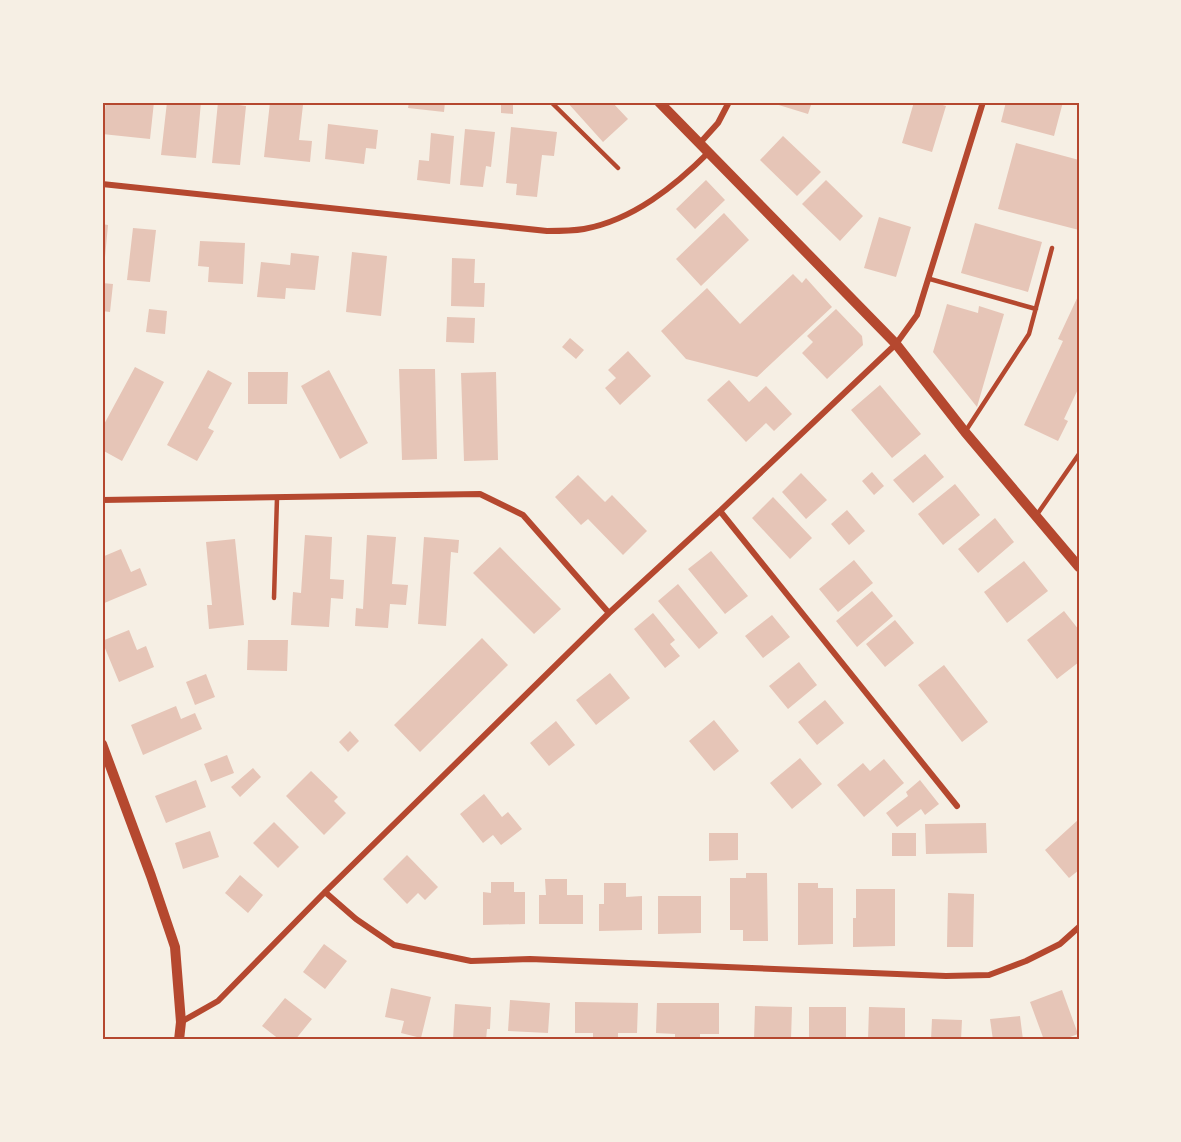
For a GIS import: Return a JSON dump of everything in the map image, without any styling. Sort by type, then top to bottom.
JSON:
[{"type":"street","points":[[659,102],[896,344],[965,432],[1079,567]]},
{"type":"street","points":[[700,143],[718,123],[729,102]]},
{"type":"street","points":[[181,1022],[218,1001],[325,892],[609,614],[896,344],[917,315],[930,279],[983,102]]},
{"type":"street","points":[[102,184],[547,231],[566,231],[586,229],[604,223],[643,205],[685,175],[709,152]]},
{"type":"street","points":[[102,500],[480,494],[523,515],[609,614]]},
{"type":"street","points":[[720,511],[957,806]]},
{"type":"street","points":[[102,744],[175,947],[181,1022],[179,1040]]},
{"type":"street","points":[[325,892],[356,919],[394,945],[471,961],[530,959],[946,976],[989,975],[1026,961],[1060,944],[1079,927]]},
{"type":"lane","points":[[551,102],[618,168]]},
{"type":"lane","points":[[965,432],[1029,334],[1052,248]]},
{"type":"lane","points":[[930,279],[1036,309]]},
{"type":"lane","points":[[1035,516],[1079,454]]},
{"type":"lane","points":[[274,598],[277,498]]},
{"type":"building","points":[[106,102],[154,102],[150,139],[102,134]]},
{"type":"building","points":[[167,102],[201,102],[196,158],[161,155]]},
{"type":"building","points":[[218,102],[246,106],[240,165],[212,163]]},
{"type":"building","points":[[270,102],[303,105],[299,140],[312,141],[310,162],[264,157]]},
{"type":"building","points":[[409,102],[445,102],[444,112],[408,108]]},
{"type":"building","points":[[501,102],[513,102],[513,114],[501,113]]},
{"type":"building","points":[[567,102],[612,102],[628,119],[603,142]]},
{"type":"building","points":[[769,102],[812,102],[808,114]]},
{"type":"building","points":[[914,102],[933,102],[946,106],[932,152],[902,143]]},
{"type":"building","points":[[1006,102],[1063,102],[1054,136],[1001,122]]},
{"type":"building","points":[[328,124],[378,130],[376,149],[366,148],[364,164],[325,159]]},
{"type":"building","points":[[511,127],[557,132],[554,156],[542,155],[537,197],[516,195],[517,184],[506,183]]},
{"type":"building","points":[[465,129],[495,132],[491,167],[486,166],[483,187],[460,185]]},
{"type":"building","points":[[431,133],[454,136],[450,184],[417,180],[419,160],[429,161]]},
{"type":"building","points":[[783,136],[821,172],[797,196],[760,160]]},
{"type":"building","points":[[1016,143],[1079,160],[1079,230],[998,209]]},
{"type":"building","points":[[706,180],[725,200],[695,229],[676,209]]},
{"type":"building","points":[[826,180],[863,216],[840,241],[802,204]]},
{"type":"building","points":[[724,213],[749,240],[701,286],[676,259]]},
{"type":"building","points":[[879,217],[911,227],[896,277],[864,268]]},
{"type":"building","points":[[975,223],[1042,242],[1028,292],[961,273]]},
{"type":"building","points":[[102,224],[108,225],[104,268],[102,268]]},
{"type":"building","points":[[133,228],[156,230],[150,282],[127,280]]},
{"type":"building","points":[[200,241],[245,243],[243,284],[208,282],[209,267],[198,266]]},
{"type":"building","points":[[352,252],[387,256],[381,316],[346,312]]},
{"type":"building","points":[[291,253],[319,256],[315,290],[286,288],[285,299],[257,297],[261,262],[290,265]]},
{"type":"building","points":[[452,258],[475,259],[474,283],[485,283],[484,307],[451,306]]},
{"type":"building","points":[[793,274],[802,283],[806,278],[832,307],[757,377],[686,359],[661,331],[707,288],[740,324]]},
{"type":"building","points":[[102,283],[113,284],[110,312],[102,311]]},
{"type":"building","points":[[1079,294],[1079,387],[1064,419],[1068,421],[1058,441],[1024,425],[1063,341],[1058,339]]},
{"type":"building","points":[[947,304],[978,313],[979,306],[1004,314],[977,407],[933,352]]},
{"type":"building","points":[[149,309],[167,311],[165,334],[146,332]]},
{"type":"building","points":[[836,309],[862,336],[863,345],[827,379],[802,353],[813,342],[807,336]]},
{"type":"building","points":[[447,317],[475,318],[474,343],[446,342]]},
{"type":"building","points":[[570,338],[584,350],[576,359],[562,347]]},
{"type":"building","points":[[628,351],[651,376],[620,405],[605,388],[616,378],[608,370]]},
{"type":"building","points":[[135,367],[164,382],[122,461],[102,450],[102,428]]},
{"type":"building","points":[[399,369],[435,369],[437,459],[402,460]]},
{"type":"building","points":[[208,370],[232,383],[208,428],[214,431],[197,461],[167,445]]},
{"type":"building","points":[[329,370],[368,443],[340,459],[301,386]]},
{"type":"building","points":[[248,372],[288,372],[287,404],[248,404]]},
{"type":"building","points":[[496,372],[498,460],[464,461],[461,373]]},
{"type":"building","points":[[729,380],[749,402],[766,386],[792,414],[774,431],[766,423],[746,442],[707,400]]},
{"type":"building","points":[[880,385],[921,434],[892,458],[851,410]]},
{"type":"building","points":[[925,454],[944,477],[913,503],[893,480]]},
{"type":"building","points":[[872,472],[884,486],[874,495],[862,481]]},
{"type":"building","points":[[801,473],[827,500],[806,519],[782,492]]},
{"type":"building","points":[[578,475],[605,502],[612,495],[647,531],[623,555],[588,519],[581,525],[555,497]]},
{"type":"building","points":[[955,484],[980,515],[943,545],[918,514]]},
{"type":"building","points":[[773,497],[812,538],[790,559],[752,518]]},
{"type":"building","points":[[847,510],[865,531],[849,545],[831,524]]},
{"type":"building","points":[[995,518],[1014,542],[978,573],[958,549]]},
{"type":"building","points":[[305,535],[332,537],[330,579],[344,580],[343,599],[331,598],[329,627],[291,625],[293,592],[301,593]]},
{"type":"building","points":[[367,535],[396,537],[392,584],[408,585],[406,605],[390,604],[388,628],[355,626],[356,608],[363,609]]},
{"type":"building","points":[[424,537],[459,540],[458,553],[451,552],[446,626],[418,624]]},
{"type":"building","points":[[235,539],[244,625],[209,629],[207,605],[212,605],[206,542]]},
{"type":"building","points":[[500,547],[561,609],[534,634],[473,573]]},
{"type":"building","points":[[121,549],[131,572],[140,568],[147,585],[102,604],[102,557]]},
{"type":"building","points":[[711,551],[748,596],[725,614],[688,569]]},
{"type":"building","points":[[854,560],[873,583],[838,612],[819,589]]},
{"type":"building","points":[[1024,561],[1048,591],[1007,623],[984,592]]},
{"type":"building","points":[[678,584],[718,633],[699,649],[658,601]]},
{"type":"building","points":[[872,591],[893,616],[857,647],[836,621]]},
{"type":"building","points":[[1064,611],[1079,630],[1079,662],[1057,679],[1027,640]]},
{"type":"building","points":[[653,613],[675,640],[670,644],[680,656],[665,668],[634,629]]},
{"type":"building","points":[[772,615],[790,637],[763,658],[745,636]]},
{"type":"building","points":[[895,620],[914,643],[885,667],[866,644]]},
{"type":"building","points":[[129,630],[137,650],[146,646],[154,667],[119,682],[102,641]]},
{"type":"building","points":[[482,638],[508,665],[420,752],[394,725]]},
{"type":"building","points":[[248,640],[288,640],[287,671],[247,670]]},
{"type":"building","points":[[799,662],[817,685],[788,709],[769,686]]},
{"type":"building","points":[[944,665],[988,722],[962,742],[918,685]]},
{"type":"building","points":[[610,673],[630,698],[596,725],[576,700]]},
{"type":"building","points":[[206,674],[215,697],[195,705],[186,682]]},
{"type":"building","points":[[825,700],[844,723],[817,745],[798,722]]},
{"type":"building","points":[[176,706],[181,719],[195,713],[202,729],[143,755],[131,725]]},
{"type":"building","points":[[714,720],[739,751],[714,771],[689,741]]},
{"type":"building","points":[[556,721],[575,745],[549,766],[530,743]]},
{"type":"building","points":[[350,731],[359,741],[348,752],[339,742]]},
{"type":"building","points":[[227,755],[234,773],[211,782],[204,764]]},
{"type":"building","points":[[800,758],[822,784],[792,809],[770,783]]},
{"type":"building","points":[[884,759],[904,783],[864,817],[837,785],[863,763],[870,771]]},
{"type":"building","points":[[253,768],[261,777],[240,797],[231,787]]},
{"type":"building","points":[[311,771],[338,797],[334,801],[346,813],[324,835],[286,796]]},
{"type":"building","points":[[196,780],[206,807],[166,823],[155,796]]},
{"type":"building","points":[[920,780],[939,804],[925,815],[921,809],[897,827],[886,813],[908,796],[906,792]]},
{"type":"building","points":[[484,794],[502,817],[508,812],[522,829],[501,845],[493,835],[483,843],[460,814]]},
{"type":"building","points":[[1079,819],[1079,870],[1069,878],[1045,850]]},
{"type":"building","points":[[274,822],[299,847],[278,868],[253,843]]},
{"type":"building","points":[[986,823],[987,853],[926,854],[925,824]]},
{"type":"building","points":[[210,831],[219,857],[183,869],[175,843]]},
{"type":"building","points":[[709,833],[738,833],[738,860],[709,861]]},
{"type":"building","points":[[892,833],[916,833],[916,856],[892,856]]},
{"type":"building","points":[[407,855],[438,887],[425,900],[418,893],[407,904],[383,879]]},
{"type":"building","points":[[746,873],[767,873],[768,941],[743,941],[743,930],[730,930],[730,878],[746,878]]},
{"type":"building","points":[[240,875],[263,895],[248,913],[225,893]]},
{"type":"building","points":[[545,879],[567,879],[567,895],[583,895],[583,924],[539,924],[539,895],[546,895]]},
{"type":"building","points":[[491,882],[514,882],[514,892],[525,892],[525,924],[483,925],[483,892],[491,893]]},
{"type":"building","points":[[604,883],[626,883],[626,897],[642,896],[642,930],[599,931],[599,904],[604,904]]},
{"type":"building","points":[[798,883],[818,883],[818,888],[833,888],[833,944],[798,945]]},
{"type":"building","points":[[856,889],[895,889],[895,946],[853,947]]},
{"type":"building","points":[[948,893],[974,894],[973,947],[947,947]]},
{"type":"building","points":[[658,896],[701,896],[701,933],[658,934]]},
{"type":"building","points":[[324,944],[347,961],[325,989],[303,972]]},
{"type":"building","points":[[391,988],[431,997],[421,1038],[401,1033],[404,1021],[385,1017]]},
{"type":"building","points":[[1062,990],[1078,1034],[1062,1040],[1044,1040],[1030,1002]]},
{"type":"building","points":[[285,998],[312,1019],[295,1040],[280,1040],[262,1026]]},
{"type":"building","points":[[510,1000],[550,1003],[548,1033],[508,1031]]},
{"type":"building","points":[[575,1002],[638,1003],[637,1033],[618,1033],[618,1040],[593,1040],[593,1033],[575,1033]]},
{"type":"building","points":[[657,1003],[719,1003],[719,1034],[700,1034],[700,1040],[675,1040],[675,1034],[656,1033]]},
{"type":"building","points":[[455,1004],[491,1007],[490,1029],[487,1029],[486,1040],[453,1040]]},
{"type":"building","points":[[755,1006],[792,1007],[791,1040],[754,1040]]},
{"type":"building","points":[[809,1007],[846,1007],[846,1040],[809,1040]]},
{"type":"building","points":[[869,1007],[905,1008],[905,1040],[868,1040]]},
{"type":"building","points":[[1020,1016],[1023,1040],[993,1040],[990,1019]]},
{"type":"building","points":[[932,1019],[962,1020],[961,1040],[931,1040]]}]
